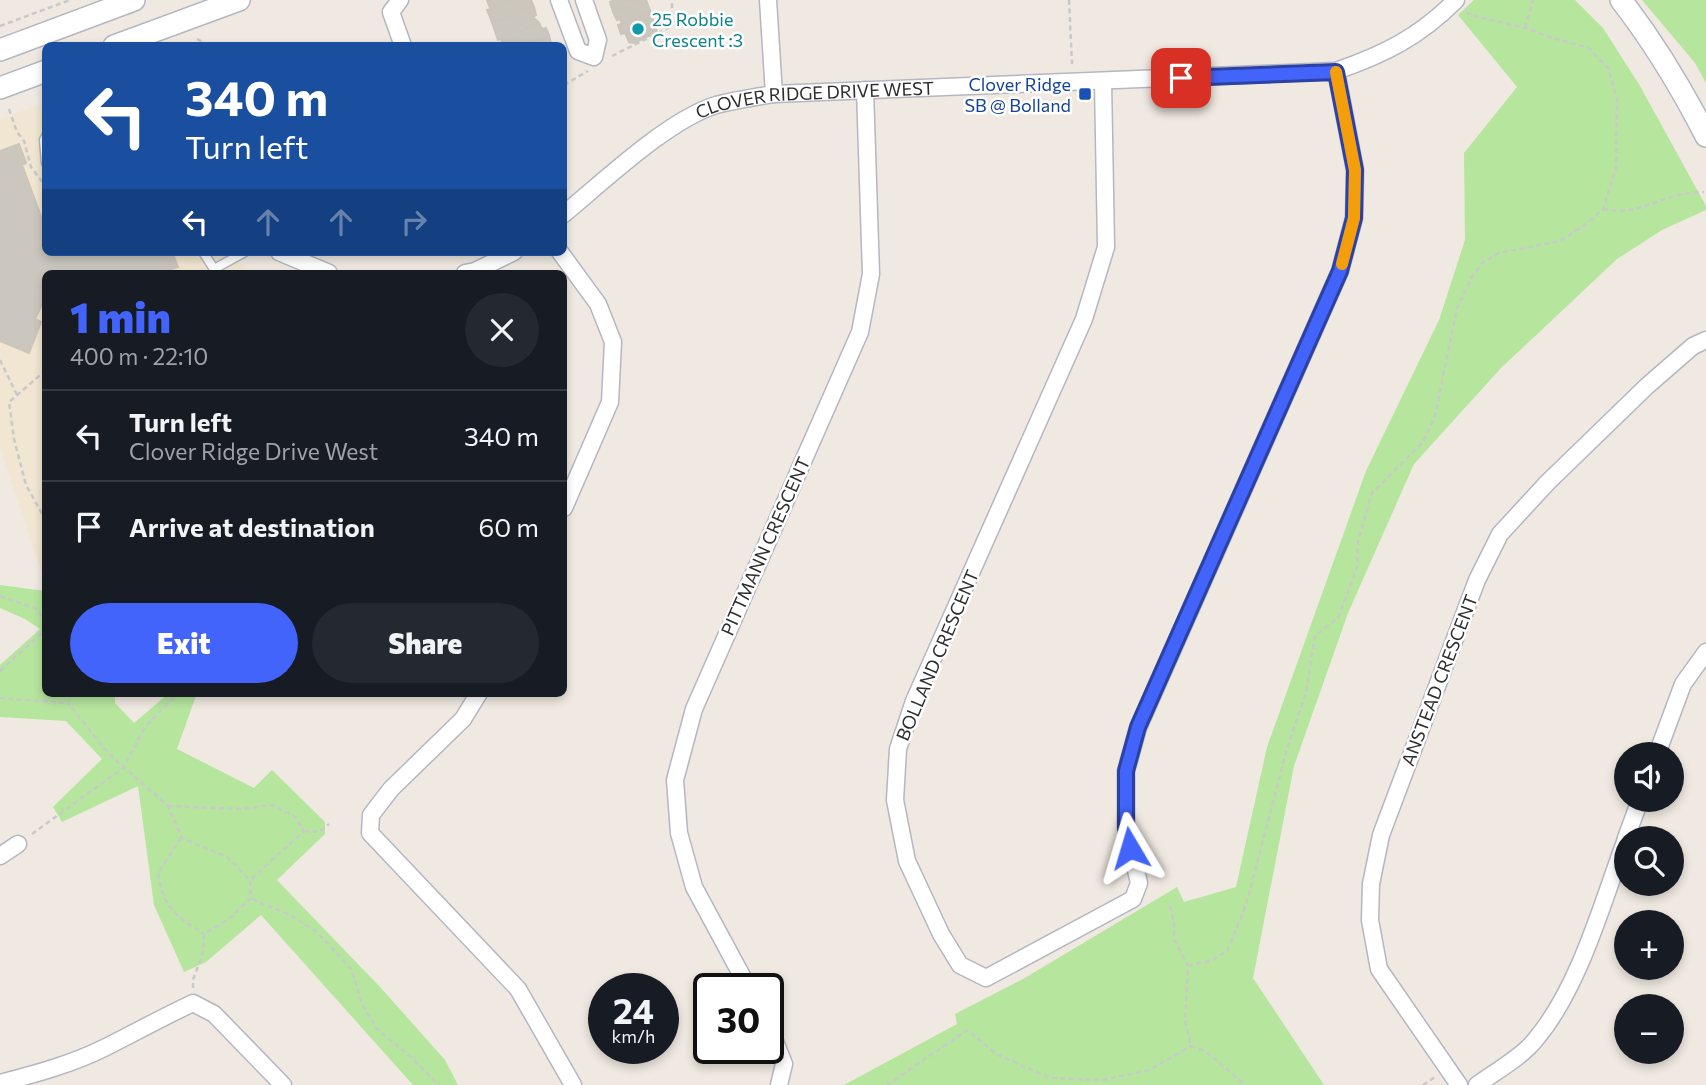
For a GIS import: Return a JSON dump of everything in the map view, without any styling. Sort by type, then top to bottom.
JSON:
[{"type":"main road","points":[[0,50],[133,0],[147,40],[239,0]]},
{"type":"main road","points":[[1621,0],[1649,36],[1678,81],[1706,136]]},
{"type":"main road","points":[[0,88],[42,72]]},
{"type":"street","points":[[400,0],[391,12],[402,42]]},
{"type":"street","points":[[559,0],[578,51],[594,57],[598,40],[584,0]]},
{"type":"street","points":[[768,0],[775,94]]},
{"type":"street","name":"CLOVER RIDGE DRIVE WEST","points":[[567,212],[657,139],[688,117],[716,105],[775,94],[1336,72],[1381,56],[1414,36],[1456,1]]},
{"type":"street","name":"BOLLAND CRESCENT","points":[[1103,81],[1106,247],[1084,319],[914,701],[898,749],[895,800],[907,861],[941,934],[960,965],[986,978],[1133,900],[1139,883],[1126,828],[1126,771],[1138,727],[1340,271],[1354,218],[1355,170],[1336,72]]},
{"type":"street","name":"PITTMANN CRESCENT","points":[[740,973],[694,887],[678,833],[675,779],[694,709],[860,332],[871,274],[865,90]]},
{"type":"street","points":[[289,256],[322,270]]},
{"type":"street","points":[[472,270],[505,256]]},
{"type":"street","points":[[563,256],[598,304],[613,342],[610,402],[567,501]]},
{"type":"street","name":"ANSTEAD CRESCENT","points":[[1459,1085],[1379,969],[1370,920],[1371,884],[1381,835],[1477,580],[1500,534],[1547,483],[1647,386],[1693,346],[1706,340]]},
{"type":"street","points":[[1662,742],[1684,684],[1706,652]]},
{"type":"street","points":[[477,697],[463,719],[391,789],[371,815],[370,833],[518,989],[573,1085]]},
{"type":"street","points":[[0,856],[18,844]]},
{"type":"street","points":[[1477,1085],[1535,1041],[1555,1012],[1573,982],[1614,871]]},
{"type":"street","points":[[0,1083],[42,1072],[103,1049],[193,1003],[214,1014],[283,1085]]},
{"type":"street","points":[[779,1085],[784,1064]]},
{"type":"lane","points":[[206,256],[214,269],[238,256]]},
{"type":"path","points":[[0,26],[70,0]]},
{"type":"path","points":[[567,83],[593,68],[594,57],[611,57],[672,26],[673,0]]},
{"type":"path","points":[[1069,0],[1072,82]]},
{"type":"path","points":[[1525,28],[1533,0]]},
{"type":"path","points":[[1188,966],[1212,960],[1227,951],[1247,905],[1288,745],[1306,693],[1315,636],[1338,618],[1357,568],[1358,541],[1372,493],[1423,442],[1435,415],[1457,308],[1472,277],[1482,263],[1499,253],[1560,241],[1586,224],[1603,209],[1616,168],[1617,99],[1608,68],[1589,48],[1525,28],[1470,15],[1456,1]]},
{"type":"path","points":[[197,38],[204,42]]},
{"type":"path","points":[[9,110],[17,132],[24,141],[31,167],[42,182]]},
{"type":"path","points":[[1603,209],[1620,212],[1642,209],[1677,195],[1704,192]]},
{"type":"path","points":[[0,360],[17,395]]},
{"type":"path","points":[[42,373],[9,402],[14,439],[26,485],[42,513]]},
{"type":"path","points":[[0,596],[35,608],[42,617]]},
{"type":"path","points":[[0,671],[42,633]]},
{"type":"path","points":[[68,703],[70,697]]},
{"type":"path","points":[[18,844],[124,767],[145,727],[174,697]]},
{"type":"path","points":[[0,698],[68,703],[98,742],[168,806],[182,838],[227,857],[250,880],[251,898],[229,919],[204,934]]},
{"type":"path","points":[[168,806],[239,809],[273,805],[295,817],[304,831]]},
{"type":"path","points":[[250,880],[304,831],[319,832],[329,824]]},
{"type":"path","points":[[182,838],[158,873],[160,890],[175,915],[204,934]]},
{"type":"path","points":[[251,898],[290,915],[317,932],[352,970],[362,1004],[377,1030],[413,1059],[439,1085]]},
{"type":"path","points":[[1170,906],[1174,939],[1188,966],[1185,1021],[1191,1046]]},
{"type":"path","points":[[193,1003],[193,979],[203,952],[204,934]]},
{"type":"path","points":[[887,1085],[967,1030],[996,1054],[1050,1079],[1103,1080],[1149,1070],[1191,1046],[1205,1051],[1245,1085]]},
{"type":"shaded area","points":[[42,104],[42,256],[233,256],[250,270],[42,270],[42,573],[0,448],[0,119]]},
{"type":"green space","points":[[1474,0],[1575,0],[1603,28],[1640,86],[1706,210],[1662,230],[1617,259],[1501,368],[1414,464],[1348,613],[1294,766],[1253,978],[1324,1085],[844,1085],[957,1024],[955,1014],[1023,979],[1177,887],[1184,902],[1236,887],[1267,747],[1366,471],[1439,320],[1465,240],[1464,153],[1517,87],[1458,15]]},
{"type":"green space","points":[[1642,0],[1706,0],[1706,83],[1695,63]]},
{"type":"green space","points":[[0,585],[42,591],[42,697],[115,697],[115,703],[134,723],[164,697],[196,697],[177,749],[254,788],[272,770],[325,822],[325,834],[277,880],[381,988],[445,1060],[458,1085],[413,1085],[261,915],[206,962],[184,972],[154,905],[138,786],[62,822],[53,807],[102,759],[66,721],[0,717],[0,665],[40,629],[0,608]]},
{"type":"building","points":[[487,0],[514,0],[490,8]]},
{"type":"building","points":[[514,0],[531,0],[534,7],[492,22],[487,10]]},
{"type":"building","points":[[646,0],[613,12],[610,2]]},
{"type":"building","points":[[646,0],[651,13],[622,24],[620,19],[617,20],[613,12]]},
{"type":"building","points":[[534,7],[536,15],[533,17],[539,23],[498,40],[492,22]]},
{"type":"building","name":"25 Robbie Crescent :3","points":[[651,13],[657,32],[634,43],[629,42],[625,33],[621,34],[618,25]]},
{"type":"building","points":[[539,23],[542,29],[546,28],[549,35],[532,42],[502,42],[501,39]]},
{"type":"building","points":[[549,35],[551,42],[532,42]]},
{"type":"building","points":[[19,144],[26,163],[22,165],[42,219],[42,256],[174,256],[178,267],[170,270],[42,270],[42,304],[35,319],[41,322],[29,353],[0,341],[0,151]]},
{"type":"slow traffic","points":[[1336,72],[1355,170],[1354,218],[1342,264]]},
{"type":"place","name":"25 Robbie Crescent :3","points":[[638,29]]},
{"type":"place","name":"Clover Ridge SB @ Bolland","points":[[1085,94]]},
{"type":"route","points":[[1130,848],[1126,828],[1126,771],[1138,727],[1340,271],[1354,218],[1355,170],[1336,72],[1181,78]]}]
